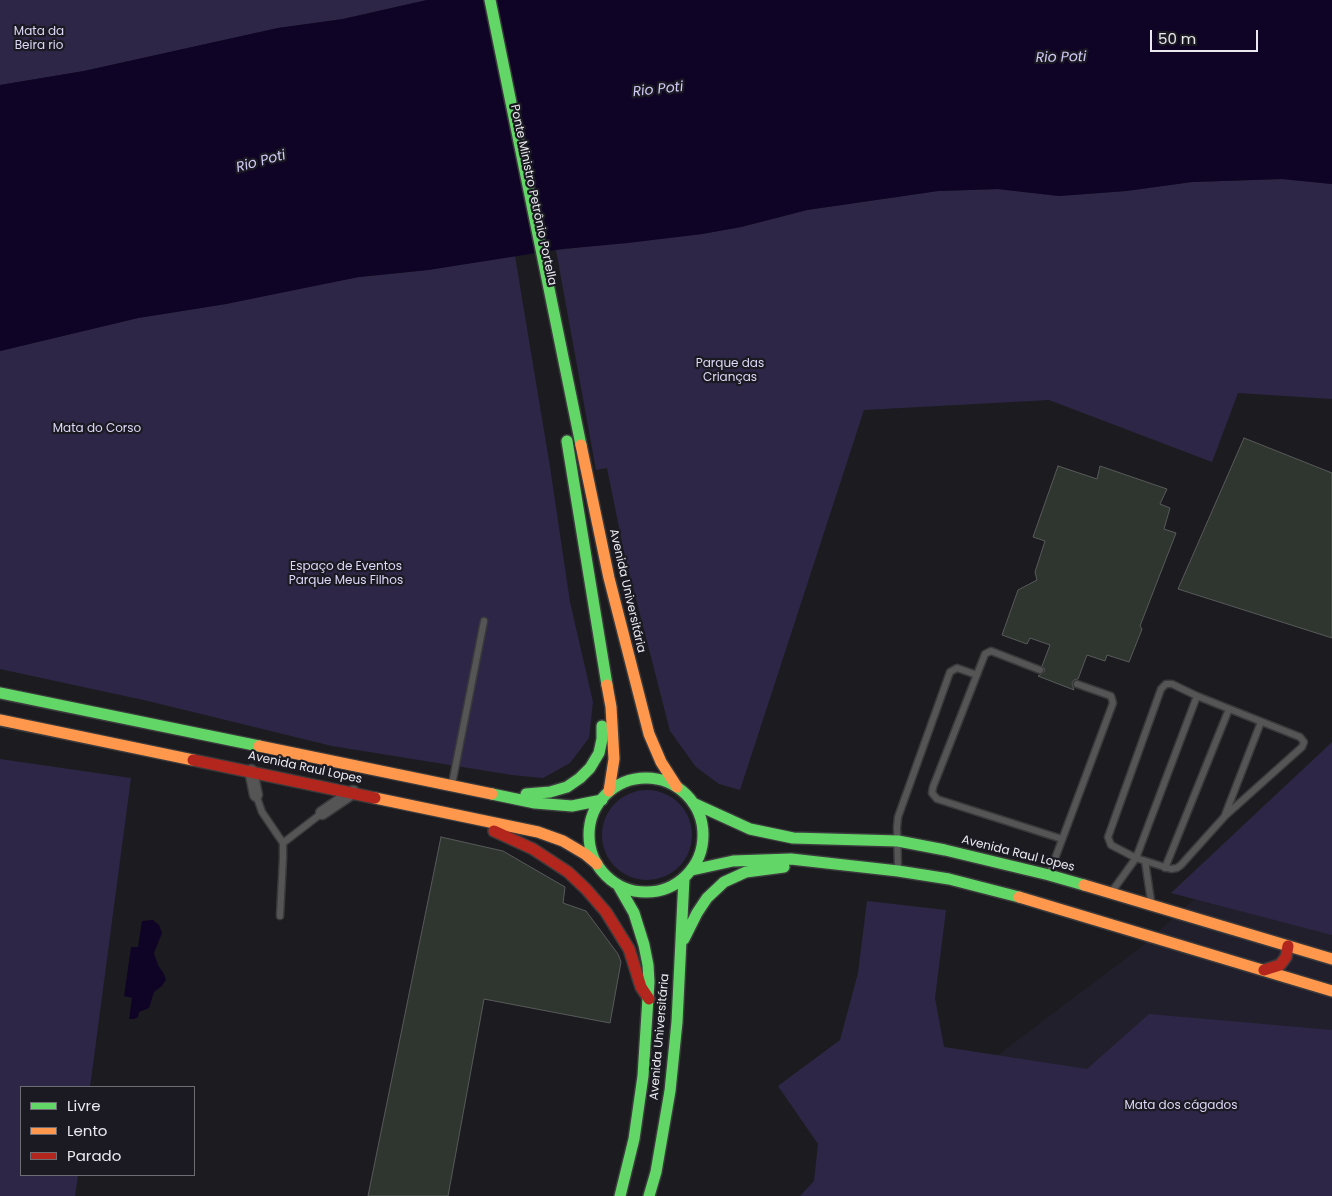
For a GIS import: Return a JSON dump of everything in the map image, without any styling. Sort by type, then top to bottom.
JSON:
[{"type":"main road","name":"Ponte Ministro Petrônio Portella","points":[[479,0],[564,399]]},
{"type":"main road","name":"Ponte Ministro Petrônio Portella","points":[[490,0],[564,399]]},
{"type":"main road","name":"Avenida Universitária","points":[[564,399],[649,734],[661,762],[677,787]]},
{"type":"main road","points":[[564,425],[611,707],[614,759],[606,796]]},
{"type":"main road","points":[[488,795],[550,792],[566,787],[580,778],[590,768],[599,753],[602,739],[599,671],[602,660]]},
{"type":"main road","name":"Avenida Raul Lopes","points":[[0,693],[179,743],[251,771],[538,832],[563,841],[585,854],[597,864]]},
{"type":"main road","name":"Avenida Raul Lopes","points":[[0,720],[179,743],[452,786],[488,795],[552,805],[572,806],[606,796]]},
{"type":"main road","points":[[688,874],[701,852],[703,832],[699,813],[686,794],[667,782],[653,779],[638,779],[624,783],[606,796],[597,808],[592,822],[590,836],[592,850],[597,864],[606,876],[618,885],[634,891],[652,892],[669,888],[688,874],[733,861],[758,859],[791,859],[898,871],[995,890],[1332,991]]},
{"type":"main road","name":"Avenida Raul Lopes","points":[[693,803],[750,829],[793,838],[898,841],[1049,875],[1332,959]]},
{"type":"main road","points":[[433,809],[499,833],[533,849],[568,872],[606,912],[629,948],[641,987],[649,999]]},
{"type":"main road","points":[[681,944],[707,898],[732,877],[760,869],[823,863]]},
{"type":"main road","name":"Avenida Universitária","points":[[649,1196],[656,1172],[670,1091],[688,874]]},
{"type":"main road","name":"Avenida Universitária","points":[[618,885],[634,914],[644,945],[648,964],[649,999],[643,1076],[635,1130],[620,1196]]},
{"type":"main road","points":[[1264,970],[1280,966],[1286,957],[1288,946]]},
{"type":"street","points":[[251,771],[256,795]]},
{"type":"street","points":[[322,813],[353,792]]},
{"type":"lane","points":[[452,786],[484,621]]},
{"type":"lane","points":[[1040,670],[991,651],[985,654],[932,793],[937,800],[1062,839]]},
{"type":"lane","points":[[898,871],[898,817],[950,672],[957,668],[978,675]]},
{"type":"lane","points":[[1049,875],[1113,703],[1111,696],[1077,684]]},
{"type":"lane","points":[[1166,684],[1172,684],[1229,709],[1300,737],[1304,742],[1302,747],[1225,816],[1177,868],[1165,868],[1145,862],[1111,845],[1108,837],[1161,688],[1166,684]]},
{"type":"lane","points":[[1110,893],[1136,858],[1197,696]]},
{"type":"lane","points":[[1165,868],[1229,709]]},
{"type":"lane","points":[[1225,816],[1261,722]]},
{"type":"lane","points":[[256,795],[262,812],[282,843],[280,916]]},
{"type":"lane","points":[[282,843],[322,813]]},
{"type":"lane","points":[[1145,862],[1151,905]]},
{"type":"shaded area","name":"Mata dos cágados","points":[[1332,776],[1332,1196],[811,1196],[1140,948]]},
{"type":"green space","name":"Mata da Beira rio","points":[[0,0],[427,0],[343,19],[278,28],[84,71],[0,85]]},
{"type":"green space","name":"Parque das Crianças","points":[[1282,179],[1332,184],[1332,399],[1238,393],[1212,462],[1049,400],[864,410],[740,790],[719,784],[696,767],[670,731],[624,552],[607,468],[596,470],[556,250],[702,234],[741,227],[807,210],[938,191],[998,189],[1059,196],[1126,191],[1192,182]]},
{"type":"green space","points":[[515,256],[570,602],[593,702],[589,738],[570,763],[543,778],[512,775],[332,746],[148,701],[0,669],[0,351],[138,318],[226,304],[292,289],[359,277],[428,270]]},
{"type":"green space","points":[[1332,742],[1332,935],[1171,893]]},
{"type":"green space","points":[[0,759],[131,778],[90,1086],[20,1086],[20,1176],[78,1176],[75,1196],[0,1196]]},
{"type":"green space","points":[[647,790],[664,794],[679,803],[688,818],[692,835],[688,852],[679,867],[664,876],[647,880],[630,876],[615,867],[606,852],[602,835],[606,818],[615,803],[630,794]]},
{"type":"green space","name":"Mata dos cágados","points":[[867,901],[946,910],[935,998],[944,1047],[1087,1069],[1149,1014],[1332,1030],[1332,1196],[800,1196],[814,1181],[818,1144],[778,1086],[840,1040],[858,973]]},
{"type":"water","name":"Rio Poti","points":[[427,0],[1332,0],[1332,184],[1282,179],[1192,182],[1126,191],[1059,196],[998,189],[938,191],[807,210],[741,227],[702,234],[562,249],[428,270],[359,277],[226,304],[138,318],[0,351],[0,85],[84,71],[278,28],[343,19]]},
{"type":"water","points":[[153,920],[159,925],[162,933],[154,953],[166,980],[154,992],[149,1008],[139,1012],[138,1017],[129,1019],[132,998],[124,996],[131,947],[138,947],[142,921]]},
{"type":"building","points":[[1244,438],[1332,473],[1332,638],[1178,589]]},
{"type":"building","points":[[1058,466],[1097,479],[1100,466],[1167,489],[1160,504],[1170,508],[1164,529],[1176,533],[1140,626],[1142,629],[1129,662],[1107,655],[1105,661],[1087,655],[1078,679],[1072,683],[1074,690],[1038,676],[1044,672],[1045,669],[1042,666],[1050,645],[1030,638],[1027,644],[1002,635],[1018,590],[1037,580],[1035,572],[1045,541],[1033,537]]},
{"type":"building","points":[[441,837],[503,851],[565,887],[563,903],[586,911],[618,954],[621,962],[610,1023],[484,999],[448,1196],[368,1196]]},
{"type":"traffic: fast","points":[[490,0],[581,445]]},
{"type":"traffic: fast","points":[[567,441],[607,685]]},
{"type":"traffic: fast","points":[[0,693],[259,746]]},
{"type":"traffic: fast","points":[[526,794],[550,792],[567,787],[580,778],[590,768],[599,753],[602,726]]},
{"type":"traffic: fast","points":[[646,778],[668,783],[686,795],[698,813],[703,835],[698,857],[686,875],[668,887],[646,892],[624,887],[606,875],[594,857],[589,835],[594,813],[606,795],[624,783],[646,778]]},
{"type":"traffic: fast","points":[[492,794],[535,803],[572,806],[602,800]]},
{"type":"traffic: fast","points":[[693,803],[750,829],[793,838],[898,841],[945,850],[1084,885]]},
{"type":"traffic: fast","points":[[692,870],[733,861],[791,859],[898,871],[949,879],[1019,897]]},
{"type":"traffic: fast","points":[[684,939],[707,898],[724,882],[746,872],[784,867]]},
{"type":"traffic: fast","points":[[649,1196],[656,1172],[670,1091],[677,1022],[684,878]]},
{"type":"traffic: fast","points":[[618,885],[634,913],[644,945],[649,982],[643,1076],[634,1139],[620,1196]]},
{"type":"traffic: slow","points":[[581,445],[609,578],[649,734],[661,762],[677,787]]},
{"type":"traffic: slow","points":[[607,685],[611,707],[614,759],[609,791]]},
{"type":"traffic: slow","points":[[0,720],[193,760]]},
{"type":"traffic: slow","points":[[259,746],[492,794]]},
{"type":"traffic: slow","points":[[375,798],[538,832],[563,841],[585,854],[597,864]]},
{"type":"traffic: slow","points":[[1084,885],[1332,959]]},
{"type":"traffic: slow","points":[[1019,897],[1332,991]]},
{"type":"traffic: jam","points":[[193,760],[375,798]]},
{"type":"traffic: jam","points":[[494,831],[533,849],[568,872],[586,889],[606,912],[629,949],[641,987],[649,999]]},
{"type":"traffic: jam","points":[[1264,970],[1280,965],[1286,957],[1288,946]]},
{"type":"park label","name":"Mata do Corso","points":[[97,429]]},
{"type":"park label","name":"Espaço de Eventos Parque Meus Filhos","points":[[346,574]]}]
